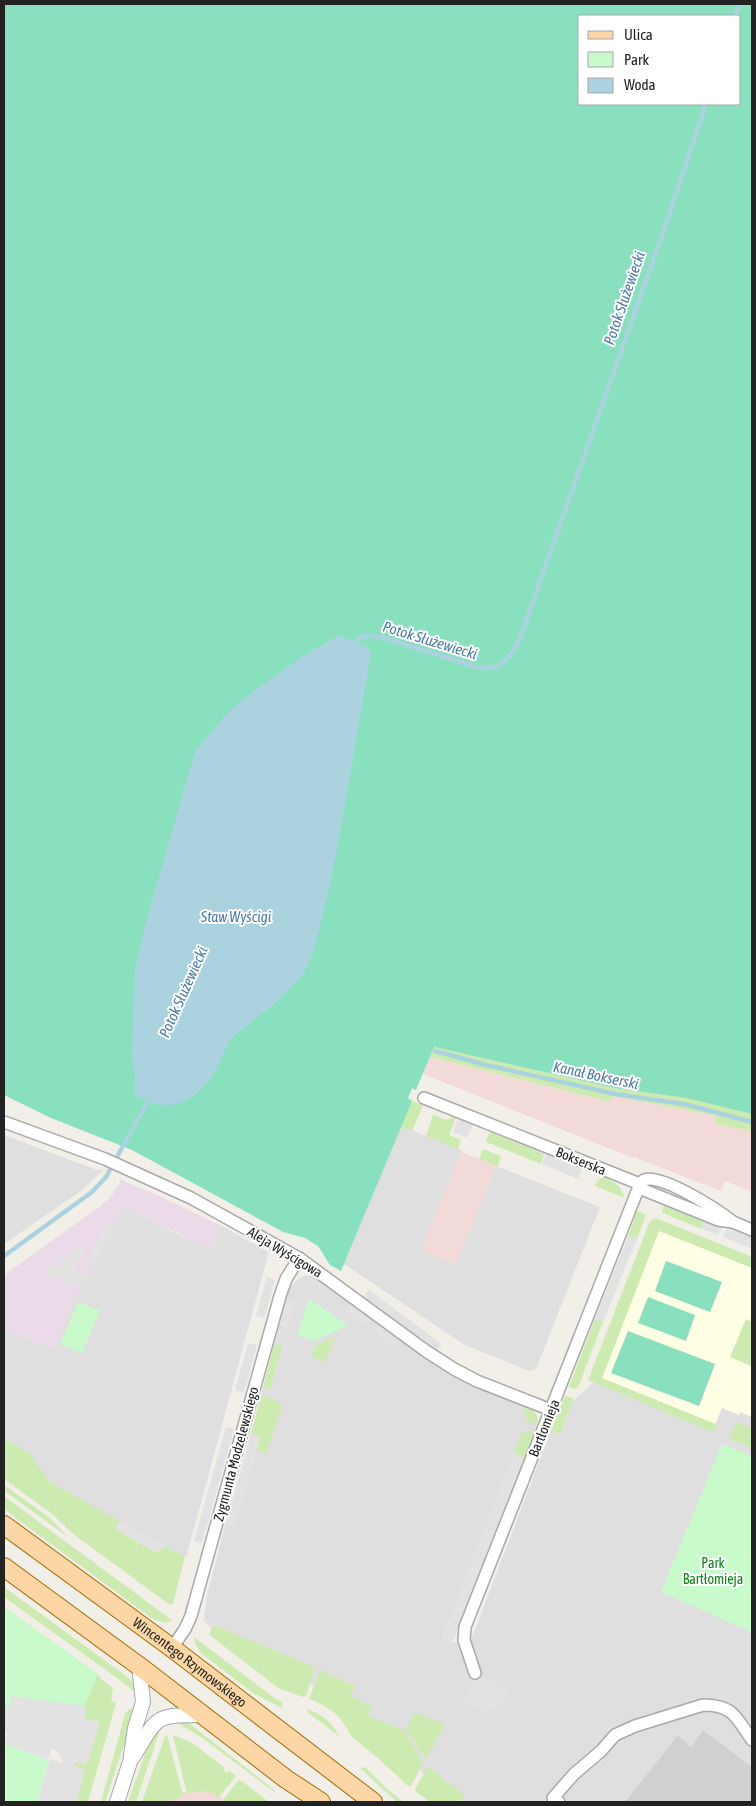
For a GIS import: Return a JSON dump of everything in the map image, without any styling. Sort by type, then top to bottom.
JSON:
[{"type":"main road","name":"Wincentego Rzymowskiego","points":[[4,1525],[172,1648],[373,1802]]},
{"type":"main road","points":[[4,1567],[139,1666],[286,1779],[321,1802]]},
{"type":"street","name":"Bokserska","points":[[424,1098],[640,1186],[644,1180],[650,1178],[668,1184],[711,1206],[732,1222],[752,1230]]},
{"type":"street","name":"Aleja Wyścigowa","points":[[4,1122],[105,1159],[191,1198],[299,1258],[442,1362],[477,1382],[551,1410]]},
{"type":"street","name":"Bartłomieja","points":[[475,1673],[464,1640],[465,1627],[640,1186]]},
{"type":"street","name":"Zygmunta Modzelewskiego","points":[[172,1648],[191,1616],[280,1296],[286,1279],[299,1258]]},
{"type":"street","points":[[117,1802],[130,1762],[135,1728],[142,1702],[139,1666]]},
{"type":"street","points":[[559,1802],[553,1798],[574,1774],[601,1751],[616,1735],[635,1726],[703,1705],[714,1705],[722,1706],[731,1712],[752,1740]]},
{"type":"street","points":[[130,1762],[156,1722],[172,1715],[204,1715]]},
{"type":"shaded area","points":[[430,1057],[610,1102],[612,1096],[717,1116],[715,1123],[752,1132],[752,1192],[725,1181],[721,1191],[423,1074]]},
{"type":"shaded area","points":[[458,1119],[473,1125],[467,1138],[453,1132]]},
{"type":"shaded area","points":[[401,1126],[462,1150],[421,1250],[456,1264],[496,1166],[600,1207],[536,1369],[529,1371],[465,1345],[344,1264]]},
{"type":"shaded area","points":[[4,1135],[97,1170],[103,1169],[85,1188],[4,1244]]},
{"type":"shaded area","points":[[461,1152],[496,1166],[456,1264],[421,1250]]},
{"type":"shaded area","points":[[546,1154],[582,1169],[578,1179],[542,1164]]},
{"type":"shaded area","points":[[119,1179],[222,1226],[211,1248],[181,1237],[181,1234],[152,1223],[152,1220],[123,1210],[92,1269],[90,1269],[79,1287],[54,1349],[4,1329],[4,1275],[99,1207],[114,1194],[112,1192],[120,1183]]},
{"type":"shaded area","points":[[123,1209],[211,1248],[222,1226],[268,1252],[186,1558],[166,1547],[155,1552],[4,1452],[4,1329],[54,1349],[79,1287],[90,1268],[92,1269]]},
{"type":"shaded area","points":[[705,1218],[723,1225],[719,1235],[701,1229]]},
{"type":"shaded area","points":[[110,1219],[116,1225],[92,1269],[85,1266]]},
{"type":"shaded area","points":[[727,1227],[752,1237],[752,1249],[723,1237]]},
{"type":"shaded area","points":[[659,1230],[752,1268],[752,1417],[740,1412],[739,1415],[722,1408],[715,1424],[602,1378]]},
{"type":"shaded area","points":[[628,1236],[637,1239],[603,1322],[595,1319]]},
{"type":"shaded area","points":[[81,1246],[85,1251],[82,1258],[77,1262],[74,1272],[85,1277],[79,1287],[42,1273]]},
{"type":"shaded area","points":[[313,1275],[436,1364],[464,1381],[531,1409],[537,1416],[537,1425],[524,1458],[514,1454],[443,1637],[468,1648],[551,1431],[561,1432],[573,1401],[593,1383],[602,1378],[715,1424],[722,1408],[752,1417],[752,1767],[703,1730],[691,1747],[678,1735],[625,1802],[457,1802],[330,1695],[213,1631],[204,1620],[207,1595],[226,1522],[234,1526],[260,1437],[251,1434],[279,1325],[290,1287],[298,1279]]},
{"type":"shaded area","points":[[267,1277],[275,1280],[264,1318],[256,1316]]},
{"type":"shaded area","points":[[369,1290],[442,1344],[436,1352],[364,1297]]},
{"type":"shaded area","points":[[287,1298],[296,1300],[288,1328],[279,1325]]},
{"type":"shaded area","points":[[350,1303],[372,1319],[367,1326],[345,1310]]},
{"type":"shaded area","points":[[377,1323],[401,1341],[396,1348],[372,1330]]},
{"type":"shaded area","points":[[248,1343],[257,1345],[244,1393],[235,1390]]},
{"type":"shaded area","points":[[226,1427],[234,1429],[202,1543],[194,1541]]},
{"type":"shaded area","points":[[251,1434],[260,1436],[234,1526],[226,1522]]},
{"type":"shaded area","points":[[514,1453],[524,1458],[453,1641],[443,1637]]},
{"type":"shaded area","points":[[120,1521],[166,1547],[155,1552],[115,1529]]},
{"type":"shaded area","points":[[475,1673],[497,1681],[496,1685],[509,1690],[504,1704],[487,1712],[463,1704]]},
{"type":"shaded area","points":[[12,1696],[85,1706],[84,1718],[100,1722],[87,1765],[75,1762],[74,1766],[85,1770],[76,1802],[37,1802],[50,1759],[62,1763],[62,1760],[59,1753],[52,1748],[48,1759],[4,1744],[7,1733],[4,1732],[4,1706],[10,1707]]},
{"type":"shaded area","points":[[703,1730],[752,1767],[752,1802],[625,1802],[678,1735],[691,1747]]},
{"type":"shaded area","points":[[208,1787],[227,1802],[161,1802],[163,1797]]},
{"type":"green space","points":[[4,4],[752,4],[752,1114],[687,1098],[614,1088],[434,1047],[416,1090],[412,1088],[408,1098],[412,1101],[341,1271],[330,1265],[318,1246],[305,1238],[283,1232],[132,1150],[51,1118],[4,1095]]},
{"type":"green space","points":[[434,1047],[614,1088],[687,1097],[752,1114],[752,1132],[715,1123],[717,1116],[612,1096],[611,1102],[430,1057]]},
{"type":"green space","points":[[412,1101],[423,1105],[412,1131],[401,1126]]},
{"type":"green space","points":[[433,1114],[446,1120],[453,1117],[456,1118],[449,1135],[461,1140],[458,1149],[426,1136]]},
{"type":"green space","points":[[489,1133],[544,1154],[541,1164],[486,1142]]},
{"type":"green space","points":[[483,1149],[501,1156],[498,1167],[479,1159]]},
{"type":"green space","points":[[603,1177],[614,1182],[619,1187],[624,1198],[595,1186],[598,1180]]},
{"type":"green space","points":[[665,1202],[705,1218],[701,1229],[663,1213]]},
{"type":"green space","points":[[637,1211],[646,1215],[637,1239],[628,1236]]},
{"type":"green space","points":[[656,1218],[752,1257],[752,1268],[659,1231],[602,1378],[718,1425],[713,1432],[588,1380],[650,1221]]},
{"type":"green space","points":[[666,1261],[722,1282],[710,1312],[655,1291]]},
{"type":"green space","points":[[648,1297],[695,1315],[686,1341],[638,1323]]},
{"type":"green space","points":[[309,1299],[348,1325],[314,1341],[297,1335]]},
{"type":"green space","points":[[78,1302],[100,1311],[82,1353],[60,1344]]},
{"type":"green space","points":[[595,1319],[603,1322],[578,1388],[569,1387]]},
{"type":"green space","points":[[746,1319],[752,1322],[751,1366],[730,1357]]},
{"type":"green space","points":[[628,1331],[715,1364],[699,1406],[611,1373]]},
{"type":"green space","points":[[335,1337],[325,1362],[311,1356],[316,1345]]},
{"type":"green space","points":[[283,1344],[270,1390],[263,1387],[274,1346]]},
{"type":"green space","points":[[261,1395],[281,1403],[282,1407],[266,1454],[256,1450],[260,1436],[251,1434]]},
{"type":"green space","points":[[565,1396],[572,1398],[573,1401],[561,1432],[551,1431]]},
{"type":"green space","points":[[523,1406],[535,1412],[538,1420],[537,1425],[526,1420]]},
{"type":"green space","points":[[736,1422],[752,1428],[752,1448],[729,1439]]},
{"type":"green space","points":[[528,1431],[534,1433],[524,1458],[514,1453],[521,1434]]},
{"type":"green space","points":[[4,1438],[30,1454],[51,1483],[120,1521],[116,1529],[155,1552],[166,1547],[185,1556],[173,1604],[170,1605],[72,1533],[51,1513],[4,1479]]},
{"type":"green space","name":"Park Bartłomieja","points":[[722,1444],[752,1456],[752,1632],[661,1592]]},
{"type":"green space","points":[[4,1485],[50,1518],[68,1537],[4,1491]]},
{"type":"green space","points":[[4,1496],[173,1621],[164,1623],[153,1619],[21,1522],[4,1509]]},
{"type":"green space","points":[[4,1587],[126,1676],[134,1684],[138,1695],[4,1597]]},
{"type":"green space","points":[[4,1607],[98,1674],[102,1680],[113,1688],[111,1701],[116,1703],[88,1802],[76,1802],[85,1770],[74,1766],[75,1762],[87,1765],[85,1706],[12,1696],[4,1706]]},
{"type":"green space","points":[[4,1607],[98,1674],[85,1706],[12,1696],[10,1707],[4,1706]]},
{"type":"green space","points":[[213,1625],[315,1667],[306,1696],[303,1697],[278,1688],[211,1636],[209,1634]]},
{"type":"green space","points":[[194,1637],[282,1702],[282,1708],[253,1693],[202,1654],[195,1644]]},
{"type":"green space","points":[[320,1670],[355,1686],[351,1696],[371,1706],[368,1716],[404,1730],[423,1763],[411,1786],[408,1786],[352,1737],[334,1712],[309,1699]]},
{"type":"green space","points":[[131,1709],[135,1712],[105,1802],[101,1802],[125,1714]]},
{"type":"green space","points":[[307,1709],[326,1719],[339,1736],[307,1712]]},
{"type":"green space","points":[[415,1712],[445,1725],[426,1759],[406,1730]]},
{"type":"green space","points":[[172,1720],[184,1721],[190,1724],[277,1794],[201,1737]]},
{"type":"green space","points":[[156,1728],[159,1733],[136,1802],[128,1802],[147,1748]]},
{"type":"green space","points":[[167,1735],[183,1795],[174,1802],[173,1799],[164,1802],[142,1802],[165,1736]]},
{"type":"green space","points":[[173,1735],[191,1742],[225,1768],[224,1771],[227,1773],[229,1771],[236,1776],[219,1797],[204,1791],[187,1794]]},
{"type":"green space","points":[[4,1744],[49,1760],[37,1802],[4,1802]]},
{"type":"green space","points":[[428,1766],[465,1796],[460,1802],[430,1802],[416,1792],[415,1789]]},
{"type":"green space","points":[[365,1767],[389,1791],[402,1800],[397,1802],[360,1768]]},
{"type":"green space","points":[[239,1779],[269,1802],[225,1802],[223,1800]]},
{"type":"water","name":"Staw Wyścigi","points":[[339,635],[367,647],[371,654],[327,899],[315,947],[307,968],[278,1001],[232,1038],[210,1079],[192,1097],[172,1105],[160,1105],[148,1101],[134,1095],[135,1075],[132,1055],[135,970],[145,925],[195,751],[228,712],[247,696],[303,656]]},
{"type":"waterway","name":"Potok Służewiecki","points":[[735,15],[740,4]]},
{"type":"waterway","name":"Potok Służewiecki","points":[[353,645],[355,641],[362,637],[381,637],[480,668],[497,666],[512,654],[524,629],[665,227],[706,105]]},
{"type":"waterway","name":"Kanał Bokserski","points":[[435,1051],[486,1065],[615,1094],[684,1104],[752,1122]]},
{"type":"waterway","name":"Potok Służewiecki","points":[[4,1256],[92,1192],[106,1177],[149,1099]]}]
